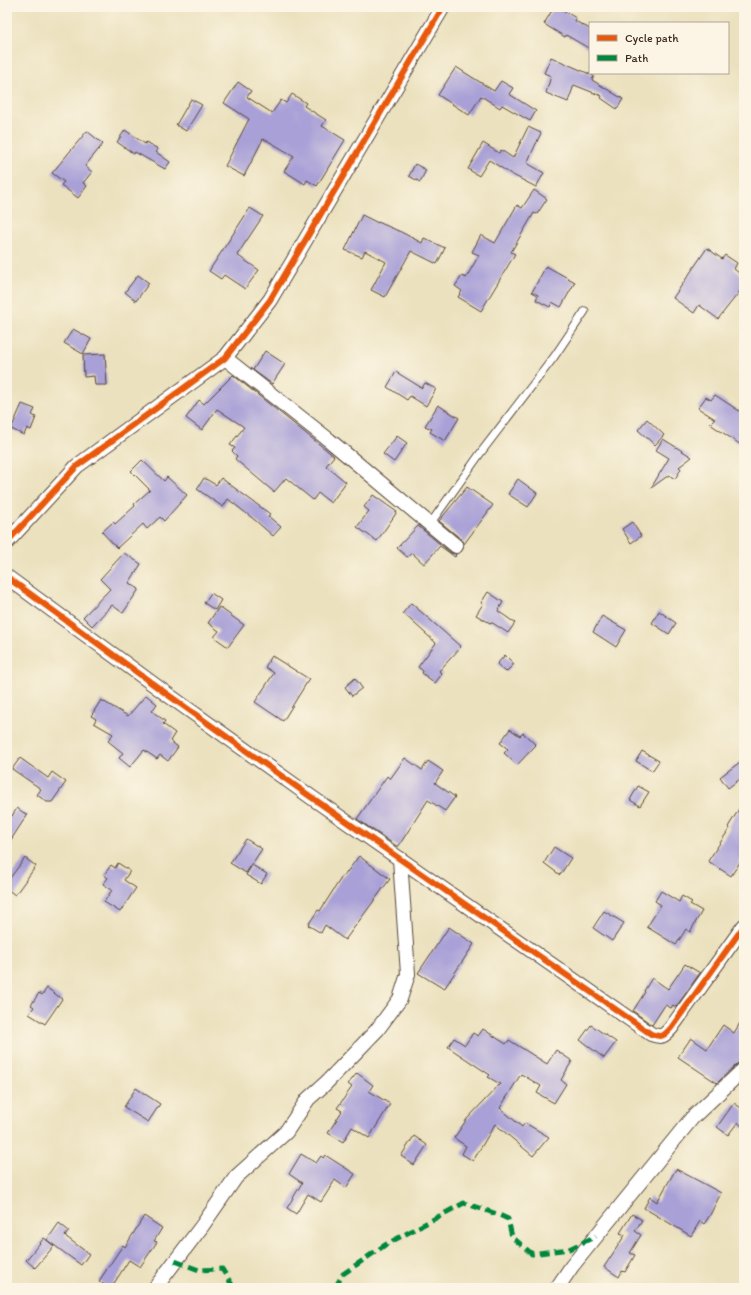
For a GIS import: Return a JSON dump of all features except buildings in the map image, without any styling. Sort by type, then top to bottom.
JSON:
[{"type":"street","points":[[7,542],[77,466],[225,358],[270,300],[443,7]]},
{"type":"street","points":[[225,358],[329,440],[456,546]]},
{"type":"street","points":[[7,577],[311,798],[651,1034],[658,1037],[665,1035],[744,926]]},
{"type":"street","points":[[155,1288],[236,1177],[286,1132],[308,1098],[326,1083],[377,1030],[400,999],[408,974],[400,859]]},
{"type":"street","points":[[557,1288],[572,1266],[692,1118],[744,1069]]},
{"type":"lane","points":[[430,524],[482,451],[554,358],[585,311]]},
{"type":"marked path","points":[[335,1288],[343,1274],[385,1245],[464,1203],[508,1219],[512,1237],[532,1254],[569,1249],[596,1236]]},
{"type":"marked path","points":[[175,1261],[199,1270],[222,1269],[234,1288]]},
{"type":"cycle path","points":[[7,542],[77,466],[225,358],[270,300],[443,7]]},
{"type":"cycle path","points":[[7,577],[311,797],[651,1034],[662,1036],[671,1028],[744,926]]}]
